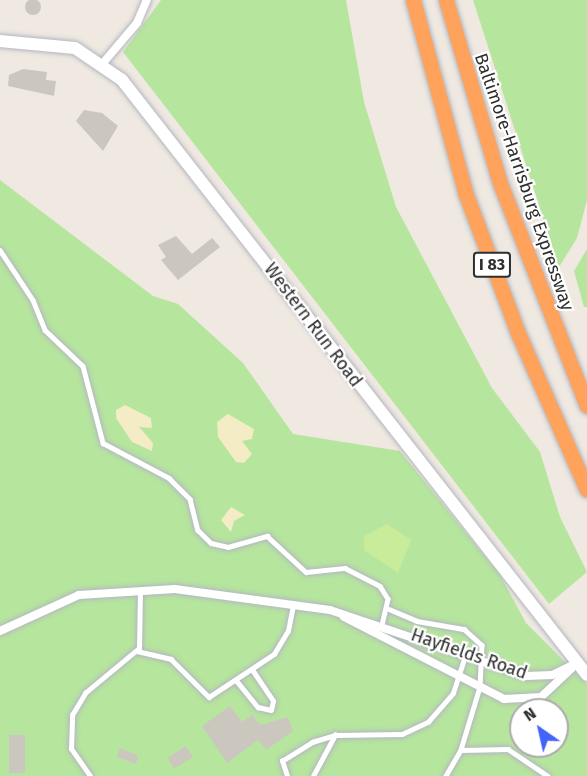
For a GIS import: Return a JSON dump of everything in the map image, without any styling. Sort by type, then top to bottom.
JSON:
[{"type":"highway","name":"I 83","points":[[413,0],[465,192],[518,333],[587,490]]},
{"type":"highway","name":"Baltimore-Harrisburg Expressway","points":[[446,0],[500,183],[587,406]]},
{"type":"street","points":[[103,63],[137,23],[147,0]]},
{"type":"street","name":"Western Run Road","points":[[0,41],[56,43],[103,63],[164,129],[587,675]]},
{"type":"street","name":"Hayfields Road","points":[[0,631],[52,603],[140,589],[294,602],[330,609],[480,660],[539,677],[577,663]]},
{"type":"street","name":"Hayfields Road","points":[[330,609],[504,699],[530,700],[553,687],[577,663]]},
{"type":"lane","points":[[0,250],[33,300],[45,330],[83,366],[103,443],[169,478],[194,506],[203,538],[220,547],[267,536],[306,572],[345,568],[380,586],[389,609],[382,625]]},
{"type":"lane","points":[[90,776],[71,749],[72,715],[85,693],[137,651],[140,589]]},
{"type":"lane","points":[[137,651],[171,659],[209,697],[252,670],[282,643],[294,602]]},
{"type":"lane","points":[[389,609],[472,633],[482,645],[480,687],[461,750],[446,776]]},
{"type":"lane","points":[[287,776],[281,767],[286,756],[335,735],[389,736],[416,729],[447,704],[465,655]]},
{"type":"lane","points":[[237,680],[258,707],[268,711],[273,701],[252,670]]},
{"type":"lane","points":[[313,776],[335,735]]},
{"type":"lane","points":[[461,750],[508,749],[548,776]]},
{"type":"green space","points":[[161,0],[346,0],[364,102],[396,207],[492,388],[540,452],[560,517],[587,572],[549,604],[123,52]]},
{"type":"green space","points":[[473,0],[587,0],[587,200],[577,238],[559,267]]},
{"type":"green space","points":[[0,180],[153,296],[178,304],[243,363],[293,434],[400,451],[500,575],[526,623],[587,684],[587,776],[0,776]]},
{"type":"green space","points":[[587,249],[587,307],[584,307],[574,271]]},
{"type":"green space","points":[[387,524],[411,540],[398,573],[364,550],[364,536]]},
{"type":"sand","points":[[125,405],[151,418],[152,428],[139,427],[153,443],[152,451],[132,442],[116,418],[116,410]]},
{"type":"sand","points":[[228,414],[254,429],[252,439],[242,441],[252,454],[244,463],[236,462],[218,437],[217,422]]},
{"type":"sand","points":[[231,507],[245,515],[234,521],[231,532],[221,520]]},
{"type":"building","points":[[33,-1],[39,1],[41,7],[39,13],[33,15],[27,13],[25,7],[27,1]]},
{"type":"building","points":[[23,69],[47,72],[46,80],[56,81],[54,96],[8,86],[9,75]]},
{"type":"building","points":[[84,110],[102,113],[118,126],[103,151],[76,121]]},
{"type":"building","points":[[176,236],[192,254],[212,238],[220,247],[178,280],[161,260],[166,257],[158,245]]},
{"type":"building","points":[[230,706],[242,722],[252,715],[260,725],[288,717],[293,731],[266,750],[258,740],[227,763],[202,726]]},
{"type":"building","points":[[9,735],[25,735],[25,773],[9,773]]},
{"type":"building","points":[[186,746],[193,757],[174,769],[167,758]]},
{"type":"building","points":[[120,748],[138,756],[136,764],[117,757]]}]
